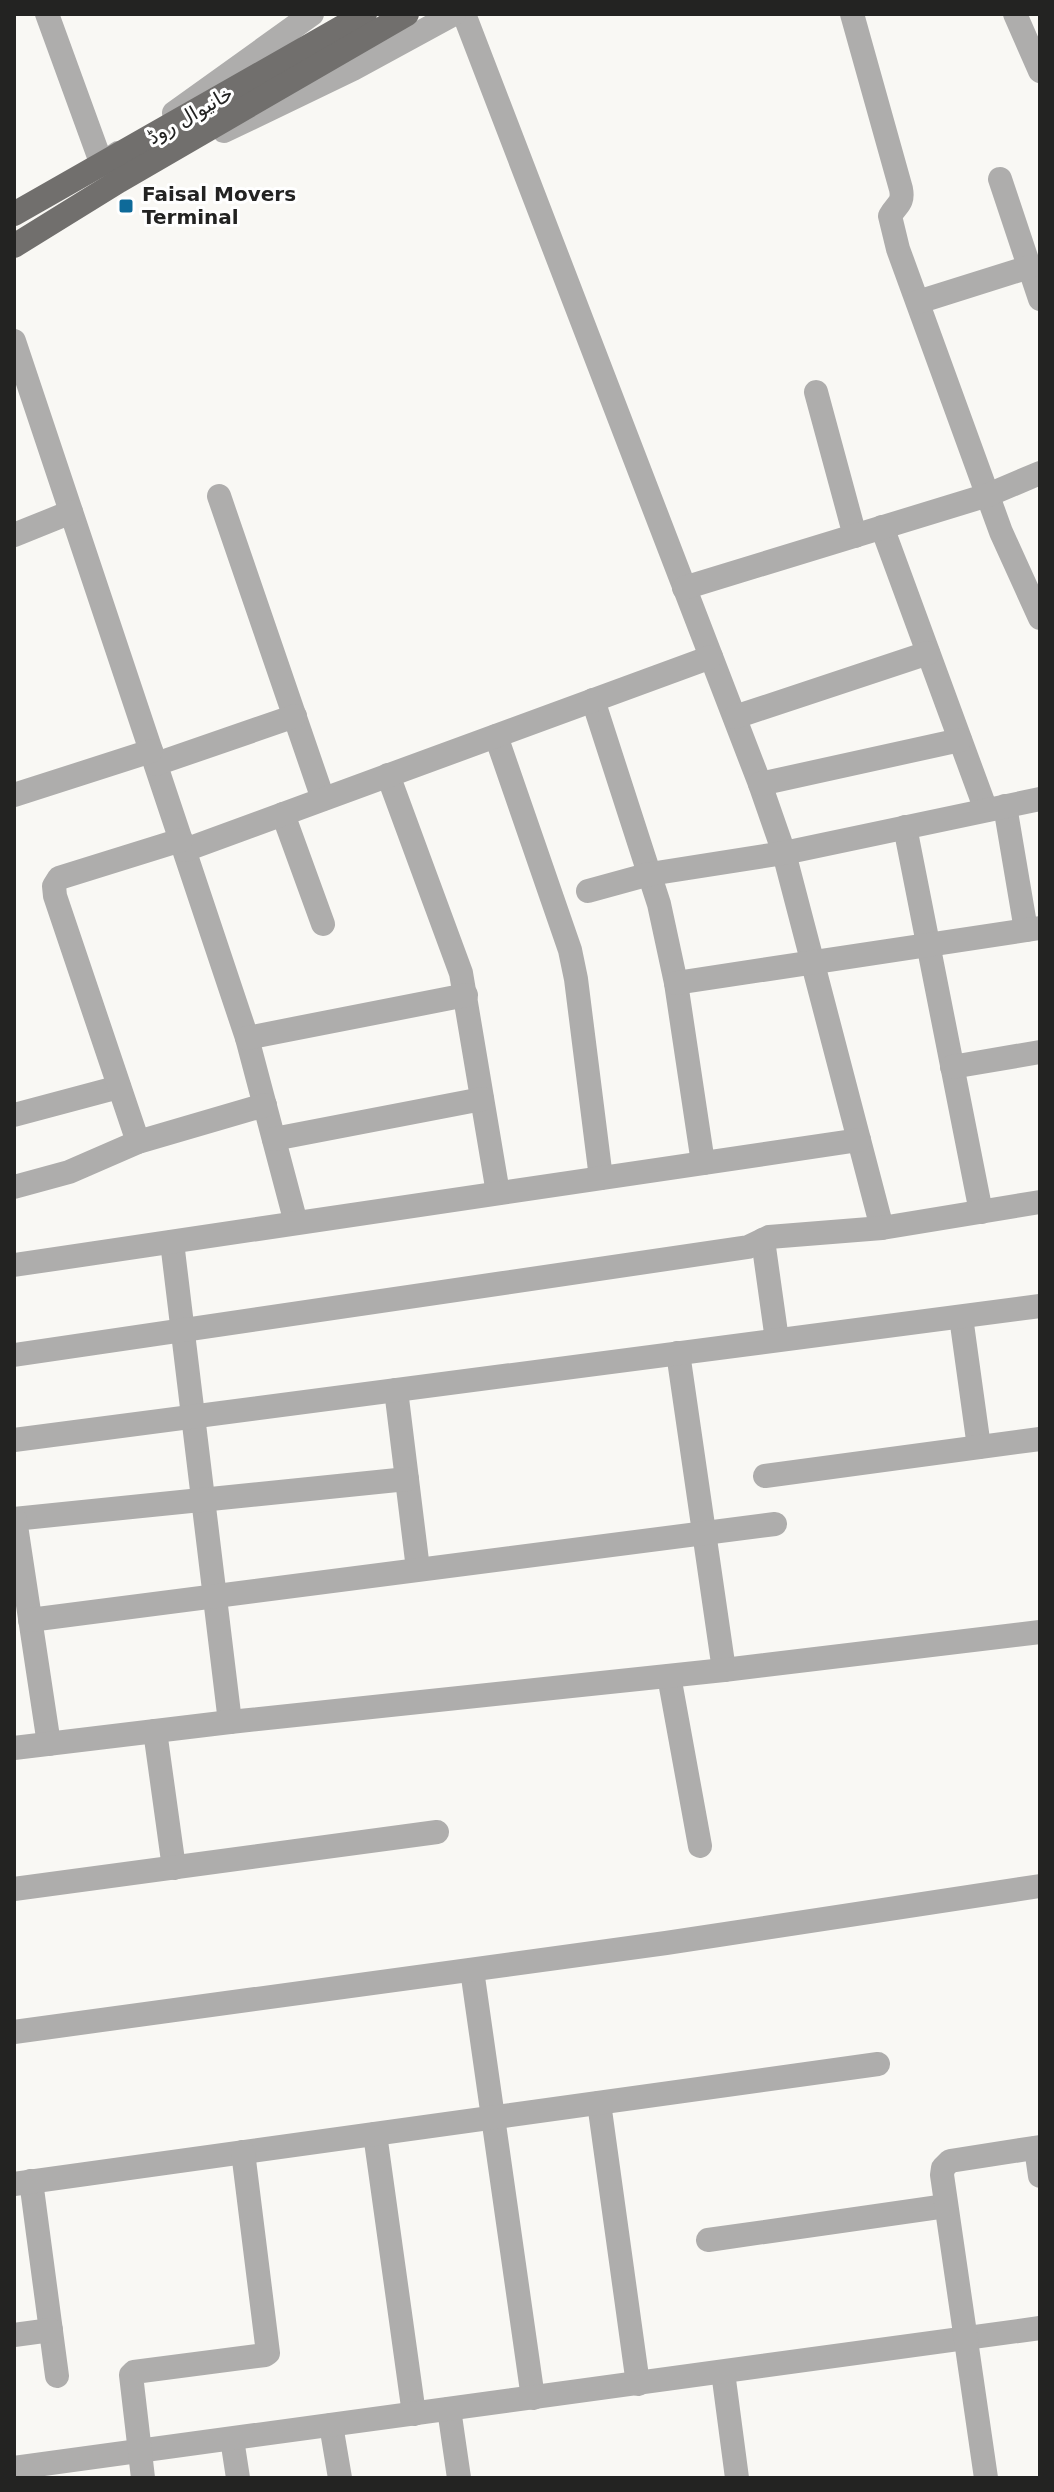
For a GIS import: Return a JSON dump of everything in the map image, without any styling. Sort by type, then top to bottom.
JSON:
[{"type":"main road","name":"خانیوال روڈ","points":[[14,246],[111,173],[365,14]]},
{"type":"main road","name":"خانیوال روڈ","points":[[14,214],[111,173],[407,14]]},
{"type":"street","points":[[47,14],[111,173],[312,14]]},
{"type":"street","name":"خانیوال روڈ","points":[[111,173],[353,69],[454,14]]},
{"type":"street","points":[[464,14],[735,717],[784,853],[882,1228]]},
{"type":"street","points":[[852,14],[903,198],[890,216],[1001,532],[1034,588],[1040,618]]},
{"type":"street","points":[[1015,14],[1040,71]]},
{"type":"street","points":[[1000,179],[1040,299]]},
{"type":"street","points":[[918,302],[1029,267]]},
{"type":"street","points":[[14,341],[247,1038],[296,1223]]},
{"type":"street","points":[[816,392],[855,536]]},
{"type":"street","points":[[684,588],[988,495],[1040,473]]},
{"type":"street","points":[[219,496],[323,799]]},
{"type":"street","points":[[14,535],[71,512]]},
{"type":"street","points":[[676,983],[1033,929],[996,808],[960,740],[882,527]]},
{"type":"street","points":[[735,717],[928,653]]},
{"type":"street","points":[[138,1142],[55,896],[54,886],[59,878],[283,814],[711,657]]},
{"type":"street","points":[[593,700],[650,874],[676,983],[703,1163]]},
{"type":"street","points":[[14,795],[295,716]]},
{"type":"street","points":[[496,736],[570,950],[601,1178]]},
{"type":"street","points":[[760,784],[960,740]]},
{"type":"street","points":[[388,775],[461,973],[498,1193]]},
{"type":"street","points":[[588,891],[650,874],[784,853],[1040,799]]},
{"type":"street","points":[[283,814],[323,924]]},
{"type":"street","points":[[905,827],[981,1212]]},
{"type":"street","points":[[247,1038],[466,995]]},
{"type":"street","points":[[952,1067],[1040,1052]]},
{"type":"street","points":[[14,1115],[119,1087]]},
{"type":"street","points":[[274,1139],[482,1099]]},
{"type":"street","points":[[14,1187],[69,1172],[138,1142],[265,1105]]},
{"type":"street","points":[[14,1265],[859,1140]]},
{"type":"street","points":[[14,1355],[748,1247],[763,1240],[882,1228],[1040,1202]]},
{"type":"street","points":[[763,1240],[777,1340]]},
{"type":"street","points":[[172,1242],[230,1722]]},
{"type":"street","points":[[14,1440],[1040,1306]]},
{"type":"street","points":[[961,1317],[979,1447]]},
{"type":"street","points":[[678,1353],[724,1670]]},
{"type":"street","points":[[396,1390],[418,1569]]},
{"type":"street","points":[[765,1476],[1040,1439]]},
{"type":"street","points":[[49,1744],[15,1519],[407,1479]]},
{"type":"street","points":[[30,1620],[775,1524]]},
{"type":"street","points":[[14,1748],[1040,1632]]},
{"type":"street","points":[[669,1676],[700,1846]]},
{"type":"street","points":[[155,1731],[174,1868]]},
{"type":"street","points":[[14,1889],[437,1832]]},
{"type":"street","points":[[14,2032],[666,1943],[1040,1886]]},
{"type":"street","points":[[472,1970],[533,2398]]},
{"type":"street","points":[[57,2376],[23,2182],[878,2064]]},
{"type":"street","points":[[599,2103],[638,2384]]},
{"type":"street","points":[[375,2134],[414,2414]]},
{"type":"street","points":[[986,2478],[943,2168],[950,2161],[1038,2148],[1040,2176]]},
{"type":"street","points":[[143,2478],[131,2383],[134,2372],[268,2353],[243,2152]]},
{"type":"street","points":[[708,2240],[946,2206]]},
{"type":"street","points":[[14,2468],[1040,2328]]},
{"type":"street","points":[[14,2335],[51,2330]]},
{"type":"street","points":[[723,2372],[737,2478]]},
{"type":"street","points":[[449,2409],[459,2478]]},
{"type":"street","points":[[331,2425],[340,2478]]},
{"type":"street","points":[[232,2439],[238,2478]]},
{"type":"place","name":"Faisal Movers Terminal","points":[[126,206]]}]
